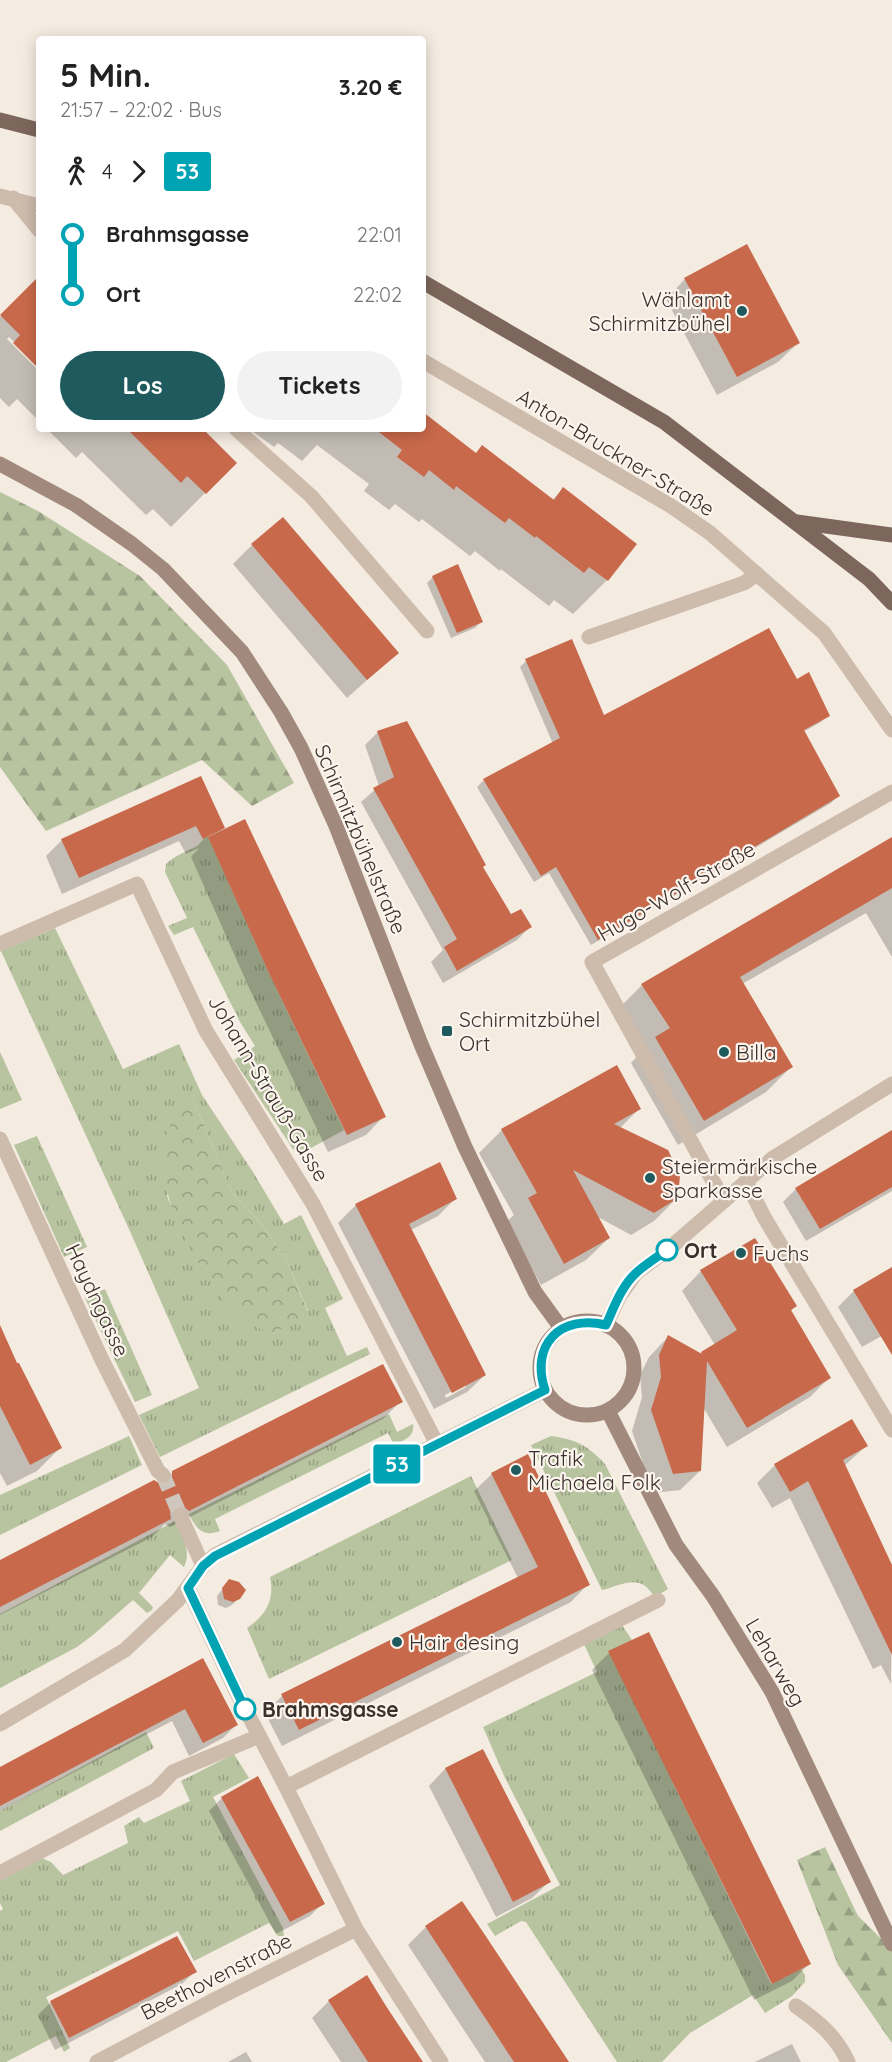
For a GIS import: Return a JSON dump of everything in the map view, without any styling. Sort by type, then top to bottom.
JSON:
[{"type":"main road","points":[[0,120],[36,129]]},
{"type":"main road","points":[[426,284],[664,422],[869,579],[892,603]]},
{"type":"main road","name":"Schirmitzbühelstraße","points":[[0,464],[76,505],[132,544],[163,569],[242,652],[301,748],[336,826],[421,1044],[465,1147],[534,1292],[561,1328]]},
{"type":"main road","points":[[794,521],[892,535]]},
{"type":"main road","points":[[591,1321],[606,1325],[618,1333],[628,1345],[633,1359],[634,1375],[629,1389],[620,1402],[594,1415],[579,1415],[565,1410],[554,1402],[545,1390],[540,1377],[540,1363],[544,1349],[551,1337],[561,1328],[576,1322],[591,1321]]},
{"type":"main road","name":"Leharweg","points":[[608,1410],[676,1545],[713,1596],[772,1692],[892,1944]]},
{"type":"street","points":[[6,197],[36,205]]},
{"type":"street","points":[[6,197],[36,227]]},
{"type":"street","name":"Anton-Bruckner-Straße","points":[[426,363],[671,506],[710,533],[824,633],[892,730]]},
{"type":"street","points":[[239,432],[310,496],[427,632]]},
{"type":"street","points":[[589,637],[744,583],[757,574]]},
{"type":"street","name":"Hugo-Wolf-Straße","points":[[724,1201],[592,962],[892,792]]},
{"type":"street","name":"Johann-Strauß-Gasse","points":[[0,944],[137,884],[206,1031],[313,1204],[437,1444]]},
{"type":"street","points":[[606,1325],[619,1297],[636,1273],[671,1247],[746,1180],[773,1158],[892,1084]]},
{"type":"street","name":"Haydngasse","points":[[0,1139],[102,1360],[160,1473]]},
{"type":"street","points":[[746,1180],[764,1217],[892,1430]]},
{"type":"street","points":[[0,1724],[125,1650],[178,1600],[203,1566],[215,1556],[545,1390]]},
{"type":"street","points":[[180,1515],[203,1566]]},
{"type":"street","points":[[188,1588],[259,1737],[356,1929],[441,2062]]},
{"type":"street","points":[[286,1787],[658,1600]]},
{"type":"street","points":[[0,1873],[156,1790],[173,1772],[259,1737]]},
{"type":"street","name":"Beethovenstraße","points":[[97,2062],[356,1929]]},
{"type":"street","points":[[796,2006],[823,2024],[848,2062]]},
{"type":"green space","points":[[0,492],[38,511],[140,576],[227,665],[294,783],[252,806],[202,760],[46,831],[0,767]]},
{"type":"green space","points":[[208,836],[268,971],[344,1130],[302,1153],[293,1149],[234,1060],[255,1046],[240,1022],[193,927],[174,935],[168,926],[187,918],[165,872],[166,864],[197,846]]},
{"type":"green space","points":[[55,928],[123,1069],[179,1044],[202,1095],[284,1224],[301,1215],[343,1299],[325,1308],[347,1356],[367,1347],[370,1354],[160,1457],[139,1415],[199,1388],[129,1229],[1,951]],"holes":[[[193,1099],[232,1193],[259,1221],[285,1257],[308,1311],[273,1334],[199,1264],[167,1196]]]},
{"type":"green space","points":[[0,1052],[22,1100],[0,1109]]},
{"type":"green space","points":[[193,1099],[232,1193],[259,1221],[285,1257],[308,1312],[273,1334],[251,1325],[235,1314],[196,1259],[173,1212],[166,1187],[163,1162],[166,1138],[175,1117]]},
{"type":"green space","points":[[37,1136],[87,1247],[64,1257],[14,1145]]},
{"type":"green space","points":[[105,1289],[152,1395],[135,1402],[85,1298]]},
{"type":"green space","points":[[389,1414],[397,1432],[413,1424],[408,1438],[394,1445],[388,1433],[215,1519],[220,1531],[209,1533],[201,1531],[189,1514]]},
{"type":"green space","points":[[129,1436],[142,1465],[0,1535],[0,1495]]},
{"type":"green space","points":[[551,1436],[581,1444],[605,1464],[668,1589],[652,1599],[653,1595],[648,1588],[636,1582],[602,1590],[531,1445]]},
{"type":"green space","points":[[471,1476],[512,1560],[269,1679],[247,1628],[268,1606],[271,1593],[270,1577]]},
{"type":"green space","points":[[175,1521],[187,1549],[186,1561],[184,1567],[170,1555],[139,1593],[153,1607],[152,1610],[147,1613],[133,1600],[77,1647],[0,1688],[0,1614]]},
{"type":"green space","points":[[622,1625],[632,1640],[673,1783],[771,1984],[801,1969],[805,1975],[805,1982],[792,1996],[765,2013],[753,1995],[690,2033],[662,2062],[617,2062],[526,1922],[521,1921],[495,1936],[487,1924],[560,1885],[505,1778],[483,1727],[597,1672],[583,1642]]},
{"type":"green space","points":[[146,1732],[154,1748],[0,1831],[0,1811]]},
{"type":"green space","points":[[234,1754],[249,1778],[213,1797],[283,1928],[284,1936],[278,1936],[269,1923],[194,1961],[178,1931],[46,1997],[70,2048],[64,2052],[56,2036],[6,2062],[0,2062],[0,1911],[3,1909],[0,1903],[0,1880],[42,1858],[51,1862],[63,1875],[128,1843],[124,1826],[139,1817],[144,1823],[190,1801],[181,1781]]},
{"type":"green space","points":[[825,1847],[858,1916],[892,1949],[892,2043],[838,1965],[797,1860]]},
{"type":"building","name":"Wählamt Schirmitzbühel","points":[[747,244],[800,343],[737,377],[684,278]]},
{"type":"building","points":[[36,279],[36,366],[13,343],[20,335],[0,315]]},
{"type":"building","points":[[426,414],[476,453],[482,445],[554,500],[563,487],[637,544],[608,581],[589,567],[584,573],[536,536],[535,538],[509,518],[505,523],[456,486],[454,490],[429,470],[424,477],[397,457],[402,450],[379,432],[426,432]]},
{"type":"building","points":[[130,432],[206,432],[237,463],[206,494],[187,476],[181,483]]},
{"type":"building","points":[[283,517],[399,653],[367,680],[251,544]]},
{"type":"building","points":[[458,564],[483,622],[457,633],[432,576]]},
{"type":"building","points":[[769,628],[797,679],[809,672],[830,716],[804,730],[840,796],[598,940],[556,867],[541,876],[483,779],[560,738],[525,659],[572,639],[604,715]]},
{"type":"building","points":[[407,721],[486,865],[483,867],[511,914],[521,909],[532,927],[457,971],[444,947],[457,939],[373,788],[394,777],[377,731]]},
{"type":"building","points":[[201,776],[225,828],[203,839],[196,826],[79,878],[61,839]]},
{"type":"building","points":[[245,819],[386,1117],[347,1135],[268,971],[208,837]]},
{"type":"building","points":[[892,837],[892,888],[740,977],[793,1067],[704,1121],[655,1037],[670,1028],[641,984]]},
{"type":"building","points":[[617,1065],[641,1109],[614,1124],[668,1150],[680,1175],[678,1198],[654,1213],[573,1170],[610,1238],[564,1264],[528,1198],[537,1193],[501,1129]]},
{"type":"building","points":[[892,1130],[892,1187],[820,1229],[795,1188]]},
{"type":"building","points":[[440,1162],[457,1199],[409,1224],[486,1375],[452,1393],[355,1204]]},
{"type":"building","points":[[755,1238],[797,1306],[791,1310],[831,1378],[747,1428],[707,1361],[701,1471],[673,1474],[651,1410],[661,1377],[659,1355],[668,1335],[702,1354],[701,1352],[737,1330],[700,1270]]},
{"type":"building","points":[[892,1267],[892,1355],[853,1290]]},
{"type":"building","points":[[0,1325],[17,1363],[62,1448],[30,1465],[0,1406]]},
{"type":"building","points":[[383,1364],[403,1402],[189,1511],[182,1505],[175,1506],[170,1513],[171,1519],[0,1607],[0,1560],[154,1480],[167,1484],[172,1477],[172,1471]]},
{"type":"building","points":[[852,1419],[868,1446],[843,1460],[892,1565],[892,1655],[808,1481],[790,1492],[774,1464]]},
{"type":"building","points":[[528,1454],[590,1585],[299,1730],[281,1694],[538,1567],[491,1473]]},
{"type":"building","points":[[229,1579],[239,1582],[246,1590],[240,1599],[233,1602],[224,1599],[222,1588]]},
{"type":"building","points":[[649,1632],[811,1964],[772,1984],[608,1651]]},
{"type":"building","points":[[203,1658],[238,1725],[203,1743],[185,1709],[0,1806],[0,1767]]},
{"type":"building","points":[[483,1749],[551,1882],[513,1902],[445,1768]]},
{"type":"building","points":[[258,1776],[325,1904],[290,1922],[221,1797]]},
{"type":"building","points":[[462,1901],[569,2062],[514,2062],[425,1926]]},
{"type":"building","points":[[177,1936],[197,1972],[69,2038],[50,2001]]},
{"type":"building","points":[[367,1975],[423,2062],[368,2062],[328,2000]]},
{"type":"tunnel","points":[[163,1475],[180,1515]]},
{"type":"bus line","name":"53","points":[[245,1709],[188,1588],[203,1566],[215,1556],[545,1390],[540,1377],[540,1363],[551,1337],[561,1328],[576,1322],[591,1321],[606,1325],[629,1281],[667,1250]]},
{"type":"place","name":"Wählamt Schirmitzbühel","points":[[742,311]]},
{"type":"place","name":"Schirmitzbühel Ort","points":[[447,1031]]},
{"type":"place","name":"Billa","points":[[724,1052]]},
{"type":"place","name":"Steiermärkische Sparkasse","points":[[650,1178]]},
{"type":"place","name":"Ort","points":[[667,1250]]},
{"type":"place","name":"Fuchs","points":[[741,1253]]},
{"type":"place","name":"Trafik Michaela Folk","points":[[516,1470]]},
{"type":"place","name":"Hair desing","points":[[397,1642]]},
{"type":"place","name":"Brahmsgasse","points":[[245,1709]]}]
